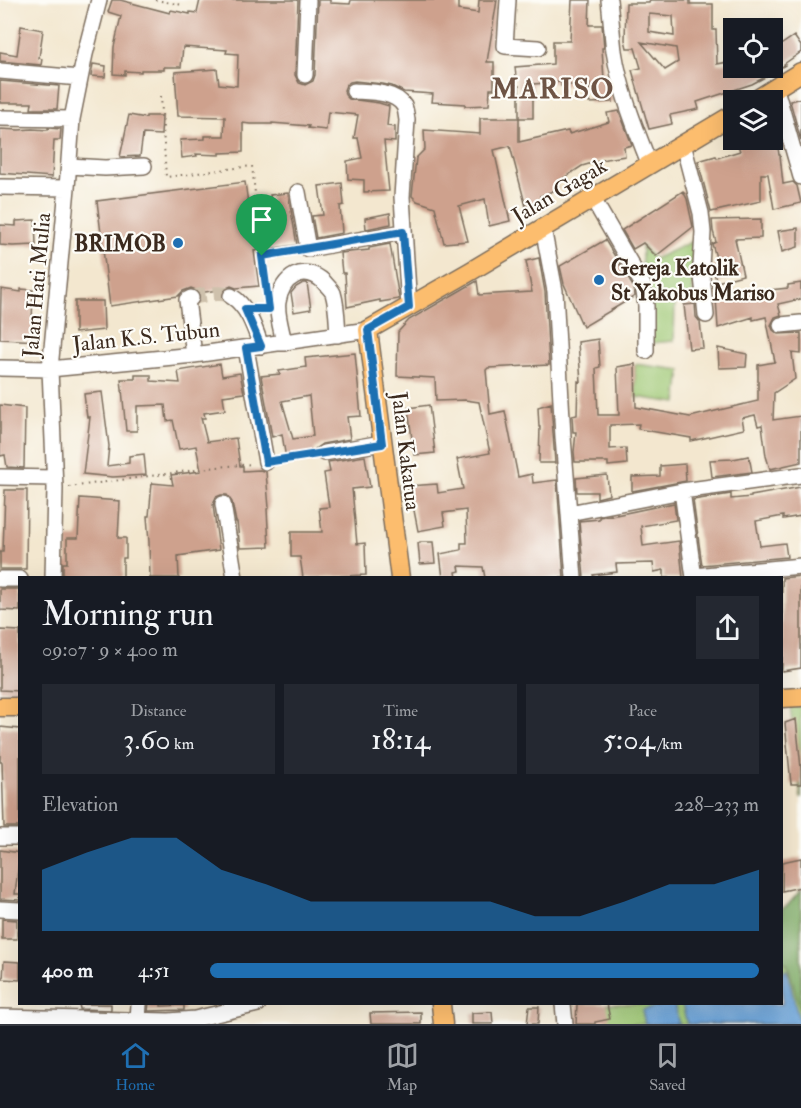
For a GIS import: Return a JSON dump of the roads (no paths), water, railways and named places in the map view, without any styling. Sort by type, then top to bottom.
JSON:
[{"type":"main road","points":[[776,89],[801,72]]},
{"type":"main road","name":"Jalan Gagak","points":[[368,330],[723,120]]},
{"type":"main road","name":"Jalan Kakatua","points":[[368,330],[400,576]]},
{"type":"main road","points":[[783,698],[801,697]]},
{"type":"main road","points":[[0,707],[18,707]]},
{"type":"main road","points":[[441,1005],[443,1024]]},
{"type":"street","name":"Jalan Hati Mulia","points":[[53,576],[55,483],[50,369],[68,188],[72,119],[99,0]]},
{"type":"street","points":[[305,75],[308,0]]},
{"type":"street","points":[[508,0],[505,46],[538,48]]},
{"type":"street","points":[[609,0],[614,52],[622,88],[650,163]]},
{"type":"street","points":[[0,71],[80,78]]},
{"type":"street","points":[[776,89],[801,177]]},
{"type":"street","points":[[354,91],[390,96],[403,104],[406,111],[402,197],[409,307]]},
{"type":"street","points":[[0,118],[72,119]]},
{"type":"street","points":[[683,144],[701,213],[703,232],[701,267],[706,315]]},
{"type":"street","points":[[69,166],[105,168],[144,166]]},
{"type":"street","points":[[0,187],[68,188]]},
{"type":"street","points":[[298,192],[308,249],[403,232]]},
{"type":"street","points":[[592,199],[643,285],[646,306],[646,351]]},
{"type":"street","points":[[543,228],[555,291],[574,576]]},
{"type":"street","points":[[284,343],[278,304],[283,286],[301,273],[312,273],[332,291],[338,335]]},
{"type":"street","points":[[231,296],[245,309],[254,347],[266,462]]},
{"type":"street","points":[[191,298],[187,300],[194,355]]},
{"type":"street","points":[[781,325],[801,323]]},
{"type":"street","name":"Jalan K.S. Tubun","points":[[0,368],[50,369],[194,355],[368,330]]},
{"type":"street","points":[[324,453],[382,444]]},
{"type":"street","points":[[569,513],[682,491],[801,475]]},
{"type":"street","points":[[0,477],[55,483]]},
{"type":"street","points":[[682,491],[694,576]]},
{"type":"street","points":[[223,504],[235,576]]},
{"type":"street","points":[[704,576],[801,566]]},
{"type":"street","points":[[0,579],[18,579]]},
{"type":"street","points":[[0,837],[18,837]]},
{"type":"street","points":[[0,909],[18,910]]},
{"type":"street","points":[[138,1020],[139,1005]]},
{"type":"street","points":[[0,1017],[73,1011],[138,1020],[169,1021],[195,1019],[254,1005]]},
{"type":"street","points":[[563,1005],[565,1024]]},
{"type":"water","points":[[787,970],[800,1024],[687,1024],[682,1005],[783,1005],[783,972]]},
{"type":"water","points":[[674,1005],[679,1024],[645,1024],[642,1010]]},
{"type":"tunnel","points":[[191,298],[217,294],[231,296]]},
{"type":"place","name":"BRIMOB","points":[[178,243]]},
{"type":"place","name":"Gereja Katolik St Yakobus Mariso","points":[[599,280]]},
{"type":"district","name":"MARISO","points":[[553,88]]}]
